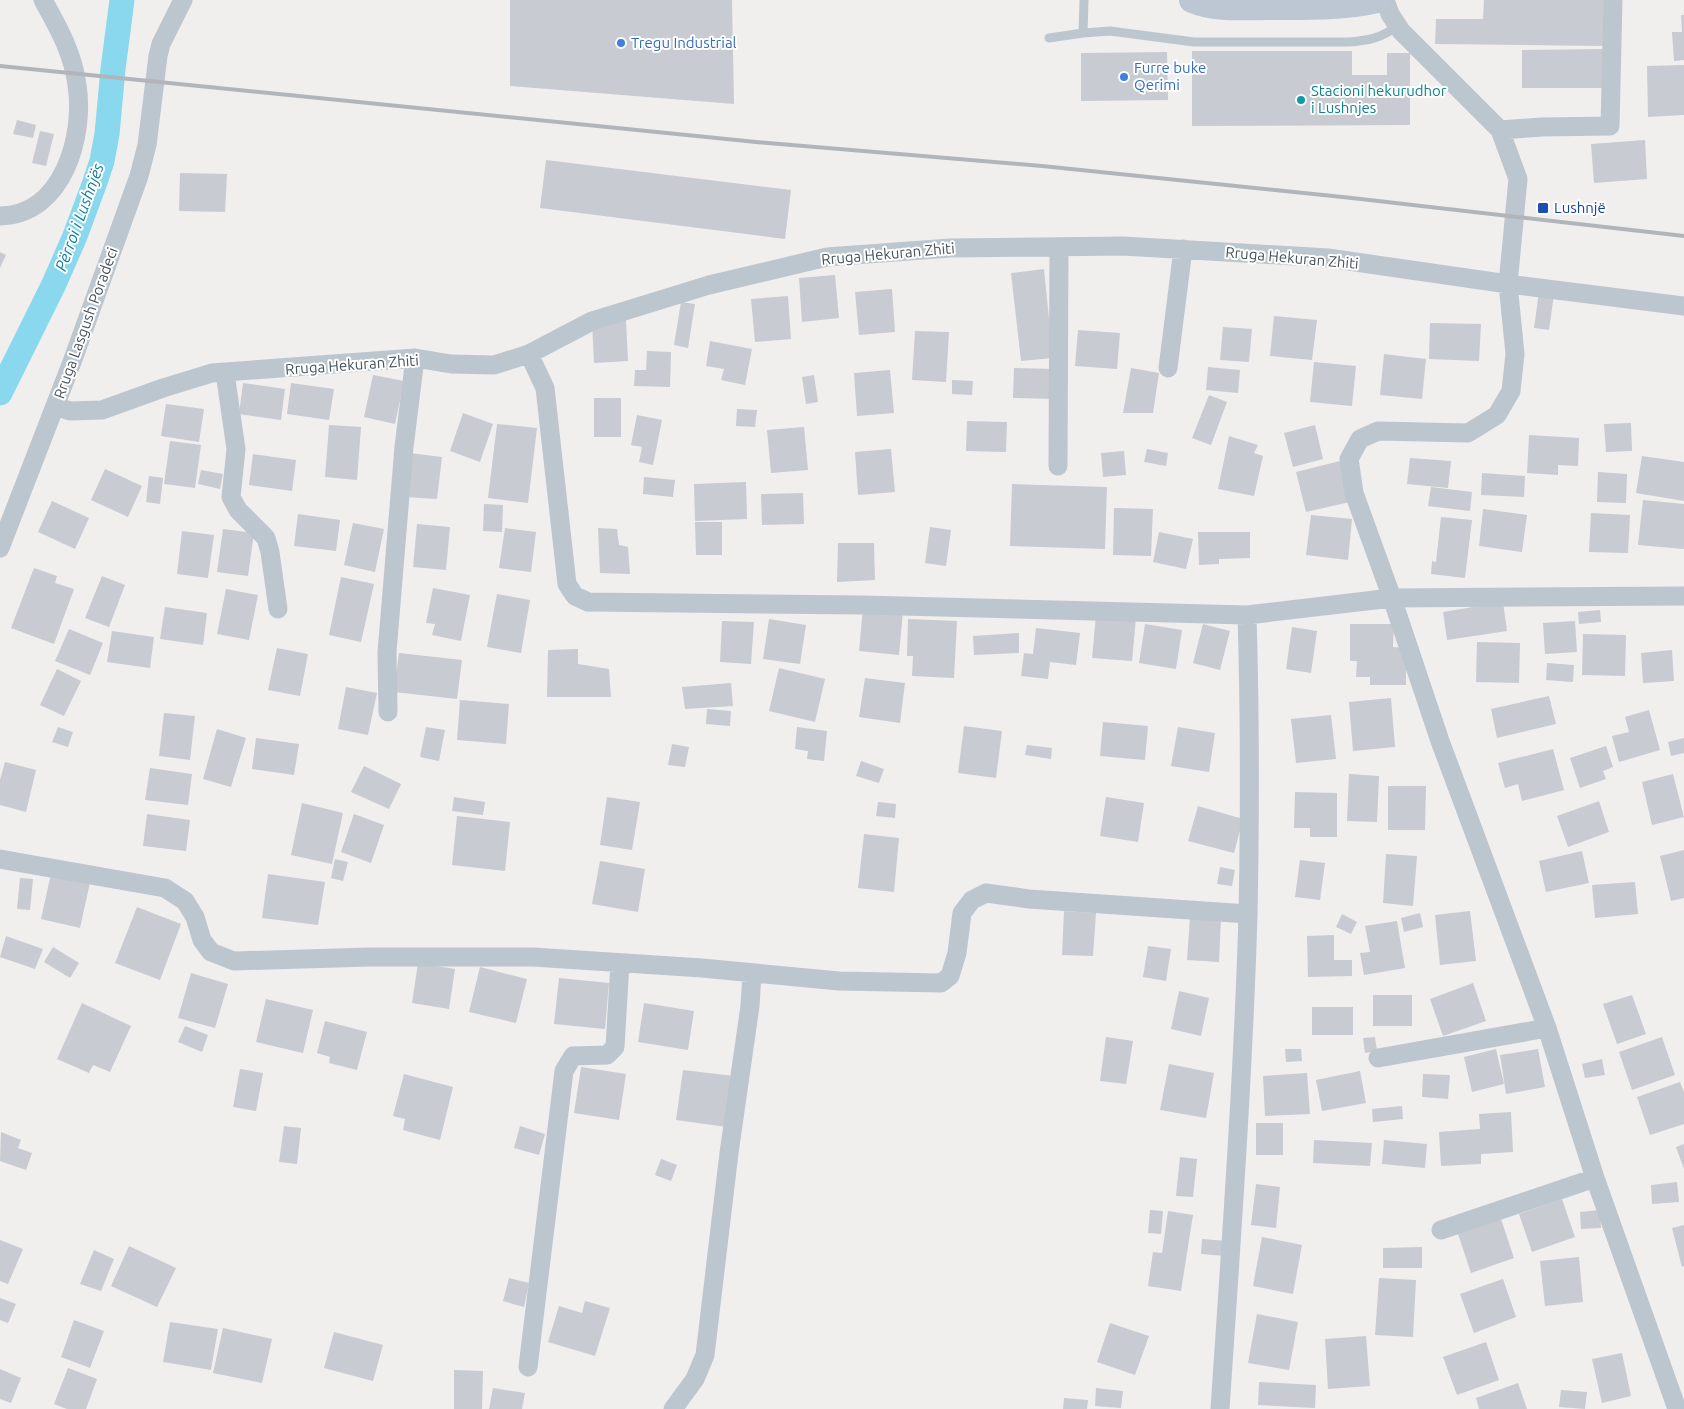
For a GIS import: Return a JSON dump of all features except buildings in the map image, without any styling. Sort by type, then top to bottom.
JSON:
[{"type":"main road","points":[[1192,0],[1211,6],[1246,7],[1357,4],[1377,0]]},
{"type":"street","points":[[0,216],[13,216],[30,209],[49,194],[64,171],[78,130],[79,110],[73,64],[63,35],[43,0]]},
{"type":"street","name":"Rruga Lasgush Poradeci","points":[[0,548],[55,406],[139,176],[147,145],[152,92],[161,44],[183,0]]},
{"type":"street","points":[[1385,0],[1397,26],[1439,71],[1500,130],[1518,179],[1508,284],[1515,354],[1511,391],[1497,415],[1468,433],[1378,431],[1360,439],[1349,459],[1354,493],[1392,598],[1440,741],[1547,1028],[1595,1178],[1677,1409]]},
{"type":"street","points":[[1500,130],[1610,126],[1613,0]]},
{"type":"street","name":"Rruga Hekuran Zhiti","points":[[55,406],[70,411],[102,410],[171,385],[212,373],[415,358],[451,364],[494,365],[529,354],[592,321],[709,285],[827,257],[950,248],[1123,246],[1328,258],[1508,284],[1684,306]]},
{"type":"street","points":[[1058,466],[1059,247]]},
{"type":"street","points":[[1168,368],[1183,250]]},
{"type":"street","points":[[529,354],[545,388],[567,584],[574,596],[588,602],[863,605],[1247,615],[1392,598],[1684,596]]},
{"type":"street","points":[[388,712],[387,652],[404,447],[415,358]]},
{"type":"street","points":[[225,373],[236,449],[231,497],[238,510],[266,538],[270,552],[278,609]]},
{"type":"street","points":[[1220,1409],[1240,1099],[1248,914],[1250,711],[1247,615]]},
{"type":"street","points":[[0,859],[165,888],[185,901],[195,917],[202,940],[211,952],[234,961],[389,957],[533,957],[839,981],[941,984],[950,976],[957,953],[962,913],[972,900],[986,893],[1029,899],[1248,914]]},
{"type":"street","points":[[528,1367],[564,1071],[573,1056],[607,1055],[615,1047],[620,963]]},
{"type":"street","points":[[673,1409],[695,1379],[705,1354],[729,1153],[750,1006],[752,973]]},
{"type":"street","points":[[1378,1058],[1547,1028]]},
{"type":"street","points":[[1441,1230],[1595,1178]]},
{"type":"lane","points":[[1083,33],[1084,0]]},
{"type":"lane","points":[[1049,38],[1083,33],[1124,32],[1194,42],[1348,42],[1379,37],[1397,26]]},
{"type":"waterway","name":"Përroi i Lushnjës","points":[[0,393],[54,284],[75,236],[102,161],[107,134],[122,0]]},
{"type":"railway","points":[[0,66],[756,142],[1042,166],[1352,198],[1684,236]]},
{"type":"place","name":"Tregu Industrial","points":[[621,43]]},
{"type":"place","name":"Furre buke Qerimi","points":[[1124,77]]},
{"type":"place","name":"Stacioni hekurudhor i Lushnjes","points":[[1301,100]]},
{"type":"place","name":"Lushnjë","points":[[1543,208]]}]
